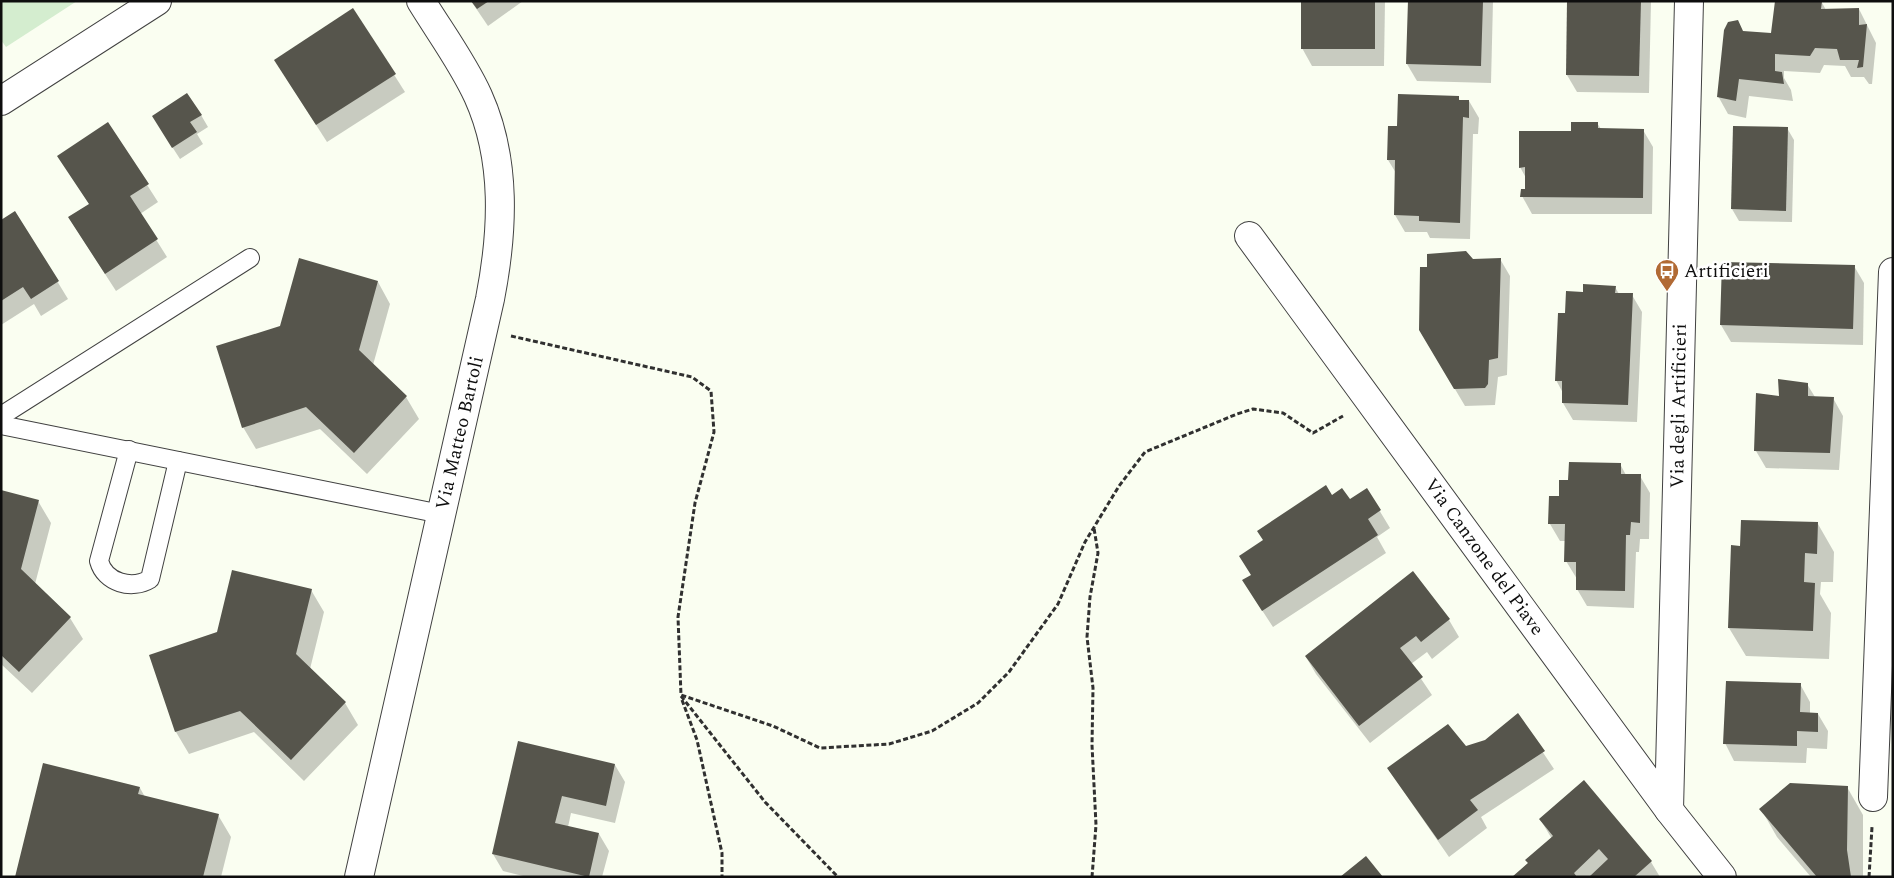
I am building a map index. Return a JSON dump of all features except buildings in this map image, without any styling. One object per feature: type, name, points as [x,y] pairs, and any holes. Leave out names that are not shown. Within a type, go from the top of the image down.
[{"type":"street","points":[[1,101],[156,1]]},
{"type":"street","name":"Via Matteo Bartoli","points":[[359,877],[483,329],[499,242],[500,191],[496,153],[478,96],[421,1]]},
{"type":"street","name":"Via degli Artificieri","points":[[1669,810],[1689,1]]},
{"type":"street","name":"Via Canzone del Piave","points":[[1249,236],[1669,810],[1722,877]]},
{"type":"street","points":[[1873,809],[1893,272]]},
{"type":"lane","points":[[1,416],[250,258]]},
{"type":"lane","points":[[1,425],[441,514]]},
{"type":"lane","points":[[129,450],[98,561],[101,571],[109,578],[123,583],[140,585],[150,579],[178,461]]},
{"type":"path","points":[[483,329],[692,377],[710,391],[714,432],[695,503],[678,617],[680,695],[697,740],[722,853],[722,877]]},
{"type":"path","points":[[680,695],[773,726],[820,748],[889,744],[932,730],[978,703],[1010,672],[1058,604],[1085,542],[1119,486],[1145,452],[1253,409],[1283,413],[1313,433],[1370,402]]},
{"type":"path","points":[[1092,877],[1096,825],[1092,745],[1093,688],[1087,637],[1090,597],[1098,553],[1094,528]]},
{"type":"path","points":[[680,695],[765,802],[838,877]]},
{"type":"path","points":[[1869,877],[1873,809]]},
{"type":"green space","points":[[1,1],[77,1],[6,47],[1,40]]},
{"type":"place","name":"Artificieri","points":[[1667,292]]}]
